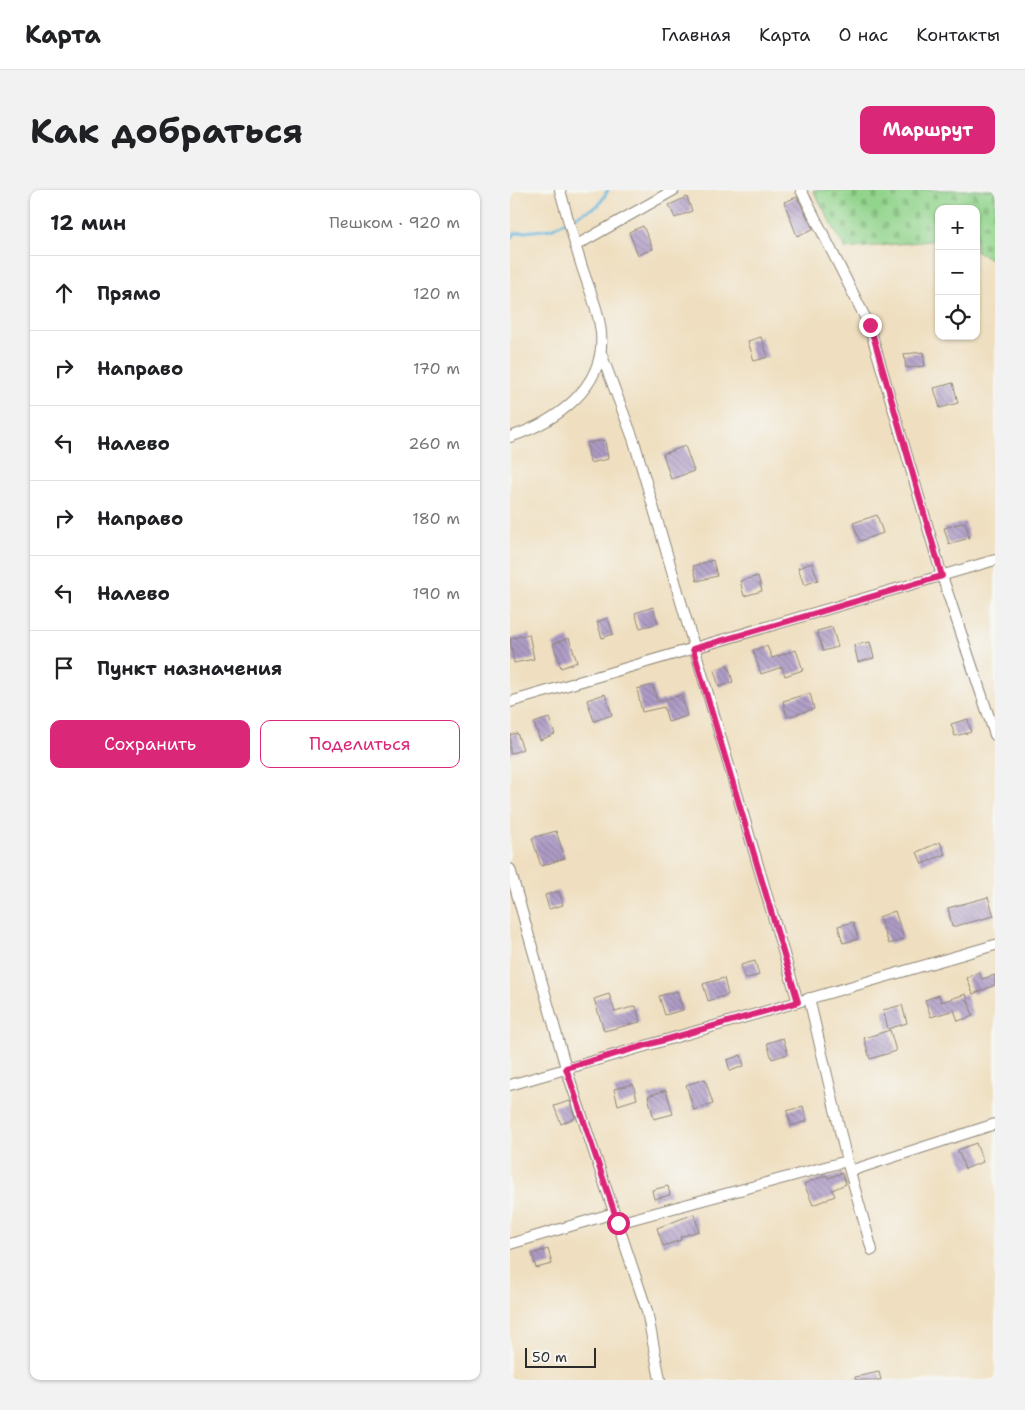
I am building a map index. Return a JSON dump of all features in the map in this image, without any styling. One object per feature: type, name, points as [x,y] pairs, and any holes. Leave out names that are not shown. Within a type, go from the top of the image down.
[{"type":"street","points":[[560,190],[571,234],[597,310],[601,334],[601,353],[634,441],[680,595],[693,649],[798,1002]]},
{"type":"street","points":[[575,246],[674,190]]},
{"type":"street","points":[[801,190],[870,325],[942,576],[995,735]]},
{"type":"street","points":[[510,437],[559,414],[578,398],[591,378],[601,353]]},
{"type":"street","points":[[510,702],[995,560]]},
{"type":"street","points":[[510,869],[566,1068],[647,1311],[660,1380]]},
{"type":"street","points":[[510,1084],[995,945]]},
{"type":"street","points":[[809,998],[849,1166],[872,1250]]},
{"type":"street","points":[[510,1244],[616,1218],[849,1166],[995,1124]]},
{"type":"green space","points":[[813,190],[995,190],[995,261],[980,253],[980,205],[935,205],[935,240],[845,249]]},
{"type":"building","points":[[687,197],[692,211],[675,218],[669,205]]},
{"type":"building","points":[[797,197],[813,229],[797,236],[784,202]]},
{"type":"building","points":[[643,226],[653,249],[638,255],[629,232]]},
{"type":"building","points":[[761,337],[768,357],[754,361],[748,341]]},
{"type":"building","points":[[923,352],[925,366],[906,368],[904,354]]},
{"type":"building","points":[[953,383],[958,403],[940,408],[934,388]]},
{"type":"building","points":[[605,440],[608,459],[590,463],[587,443]]},
{"type":"building","points":[[685,446],[694,471],[671,479],[663,454]]},
{"type":"building","points":[[877,515],[883,533],[860,541],[853,523]]},
{"type":"building","points":[[965,522],[969,538],[949,544],[944,528]]},
{"type":"building","points":[[713,560],[717,576],[697,581],[693,566]]},
{"type":"building","points":[[812,563],[818,580],[804,585],[798,568]]},
{"type":"building","points":[[758,576],[762,591],[744,596],[740,581]]},
{"type":"building","points":[[653,607],[658,623],[640,628],[635,613]]},
{"type":"building","points":[[608,618],[613,634],[602,638],[597,622]]},
{"type":"building","points":[[832,627],[838,647],[823,651],[817,631]]},
{"type":"building","points":[[529,634],[534,659],[514,663],[510,639]]},
{"type":"building","points":[[569,638],[577,662],[561,668],[553,644]]},
{"type":"building","points":[[870,642],[874,658],[858,662],[854,645]]},
{"type":"building","points":[[767,646],[772,658],[796,650],[803,670],[785,676],[782,667],[761,674],[753,650]]},
{"type":"building","points":[[728,665],[733,682],[719,687],[714,670]]},
{"type":"building","points":[[653,685],[657,702],[681,695],[687,716],[668,722],[664,707],[642,712],[637,689]]},
{"type":"building","points":[[810,693],[814,709],[787,717],[783,701]]},
{"type":"building","points":[[605,694],[612,715],[594,721],[587,700]]},
{"type":"building","points":[[549,718],[555,734],[540,740],[534,723]]},
{"type":"building","points":[[968,719],[971,732],[955,736],[951,724]]},
{"type":"building","points":[[517,733],[523,749],[510,754],[510,735]]},
{"type":"building","points":[[556,831],[565,858],[541,866],[532,838]]},
{"type":"building","points":[[940,842],[945,854],[922,864],[917,852]]},
{"type":"building","points":[[559,891],[563,905],[549,909],[545,895]]},
{"type":"building","points":[[988,897],[994,916],[952,927],[948,908]]},
{"type":"building","points":[[895,911],[904,939],[889,944],[879,917]]},
{"type":"building","points":[[853,922],[858,939],[843,943],[838,926]]},
{"type":"building","points":[[755,961],[759,975],[745,979],[741,965]]},
{"type":"building","points":[[979,972],[982,979],[995,975],[995,985],[973,994],[967,978]]},
{"type":"building","points":[[724,978],[728,995],[708,1001],[703,984]]},
{"type":"building","points":[[677,991],[683,1010],[665,1015],[659,996]]},
{"type":"building","points":[[609,994],[615,1012],[636,1006],[640,1022],[604,1031],[594,999]]},
{"type":"building","points":[[966,994],[973,1016],[958,1021],[954,1010],[931,1017],[925,1000],[939,995],[941,1002]]},
{"type":"building","points":[[902,1005],[907,1023],[888,1029],[883,1010]]},
{"type":"building","points":[[890,1030],[896,1051],[870,1059],[864,1038]]},
{"type":"building","points":[[783,1038],[788,1054],[772,1059],[767,1043]]},
{"type":"building","points":[[741,1055],[744,1066],[730,1071],[727,1060]]},
{"type":"building","points":[[705,1079],[713,1104],[694,1110],[686,1085]]},
{"type":"building","points":[[633,1084],[637,1099],[618,1105],[614,1089]]},
{"type":"building","points":[[666,1090],[673,1114],[654,1119],[648,1096]]},
{"type":"building","points":[[570,1101],[575,1118],[561,1124],[554,1106]]},
{"type":"building","points":[[803,1106],[807,1121],[791,1126],[787,1111]]},
{"type":"building","points":[[976,1143],[983,1162],[965,1169],[958,1150]]},
{"type":"building","points":[[842,1173],[846,1184],[832,1190],[835,1196],[813,1205],[804,1184],[827,1175],[828,1178]]},
{"type":"building","points":[[668,1186],[670,1195],[654,1199],[652,1190]]},
{"type":"building","points":[[694,1214],[699,1231],[680,1237],[681,1240],[663,1246],[657,1228]]},
{"type":"building","points":[[548,1249],[552,1264],[536,1268],[532,1254]]},
{"type":"building","points":[[879,1372],[881,1380],[856,1380],[855,1377]]},
{"type":"waterway","points":[[510,238],[516,233],[551,229],[599,205],[608,190]]},
{"type":"route","points":[[618,1223],[566,1068],[798,1002],[693,649],[942,576],[870,325]]}]
